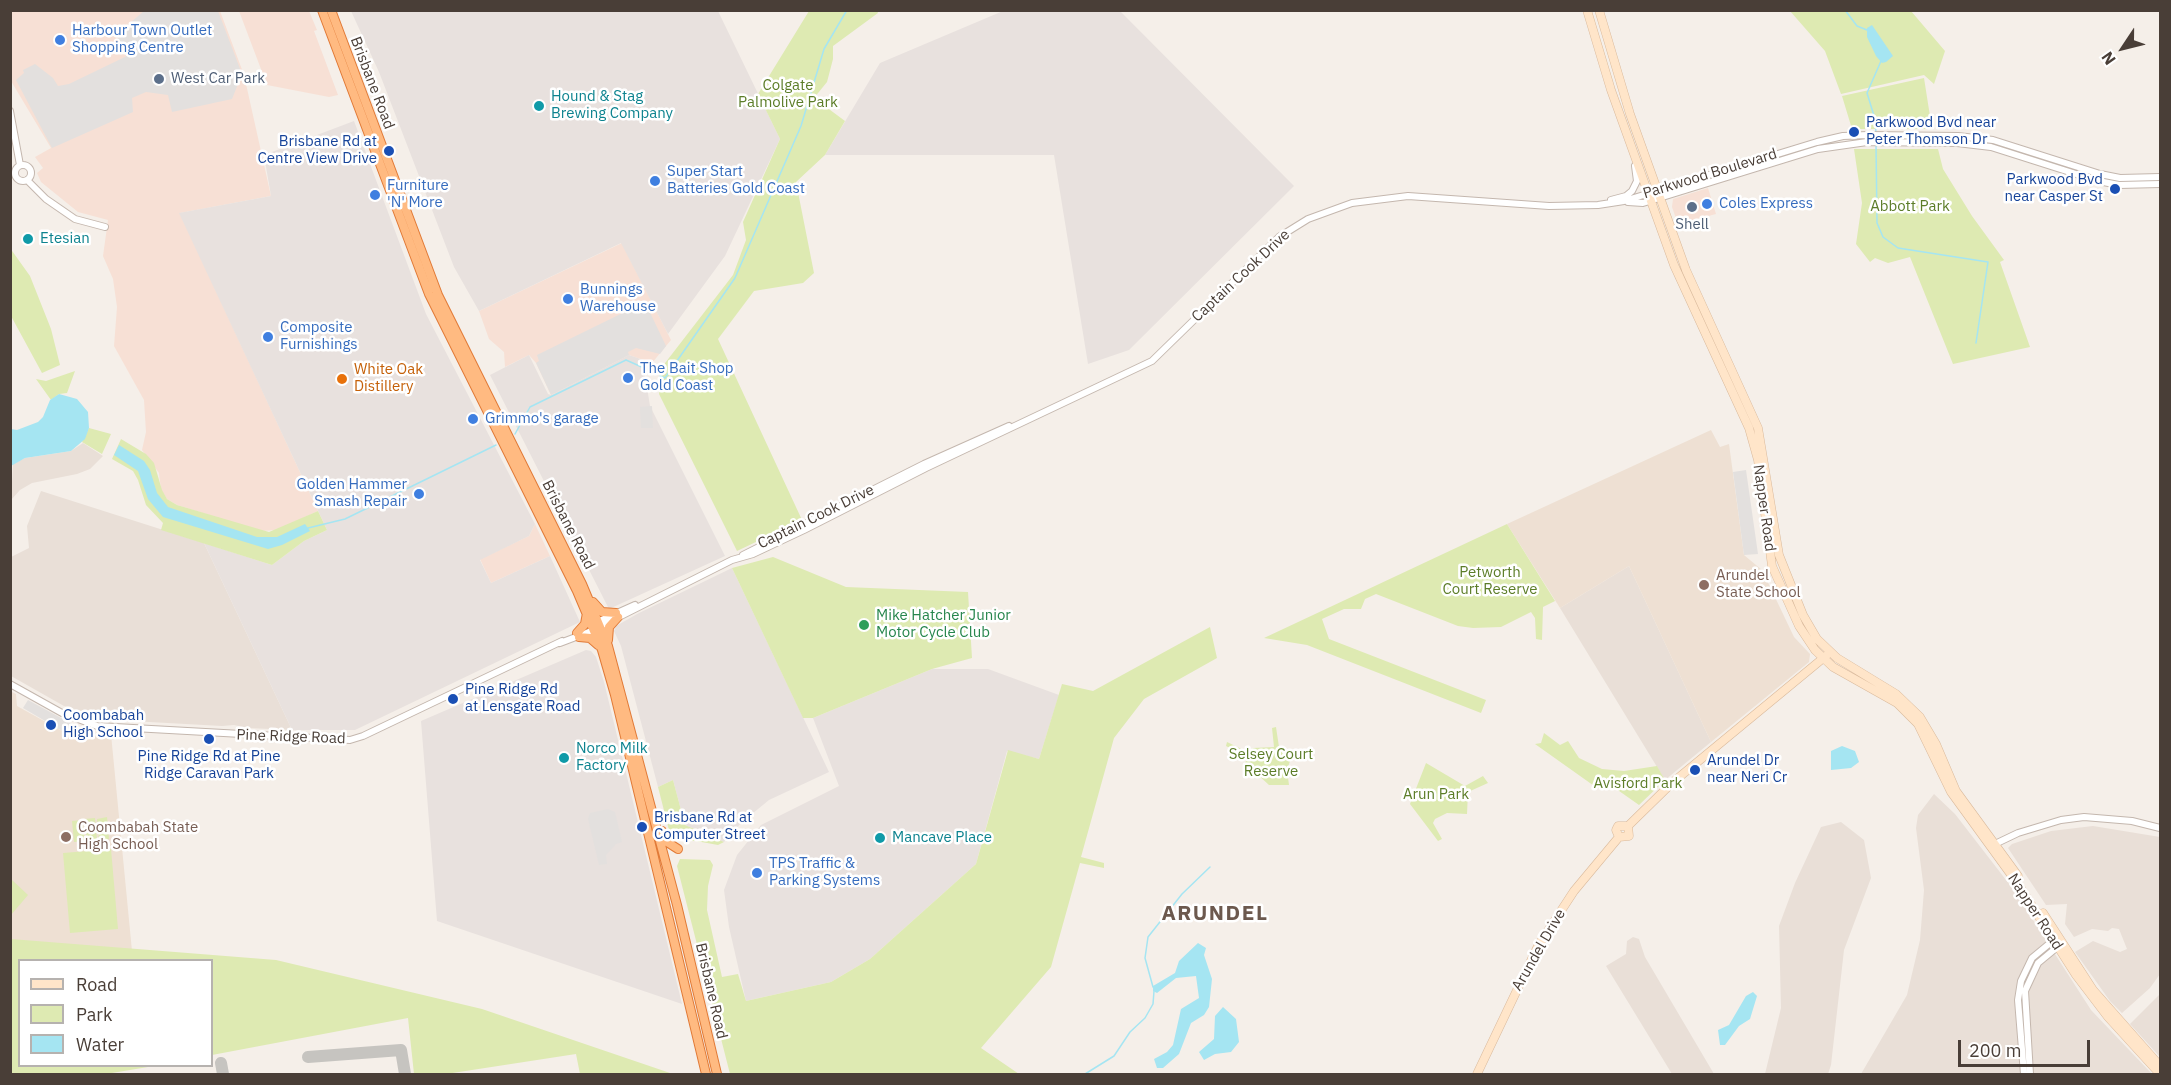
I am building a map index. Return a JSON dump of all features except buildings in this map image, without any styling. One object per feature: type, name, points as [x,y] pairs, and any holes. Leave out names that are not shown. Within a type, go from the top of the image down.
[{"type":"highway","name":"Brisbane Road","points":[[322,10],[429,294],[587,613],[596,626]]},
{"type":"highway","name":"Brisbane Road","points":[[331,10],[441,300],[586,592],[648,794],[717,1074]]},
{"type":"highway","points":[[586,592],[600,611],[617,615],[609,627],[605,648],[591,639],[578,635],[585,624],[587,613]]},
{"type":"highway","name":"Brisbane Road","points":[[605,648],[706,1074]]},
{"type":"highway","points":[[648,794],[664,838],[678,849]]},
{"type":"main road","name":"Napper Road","points":[[1587,10],[1611,90],[1683,288],[1750,433],[1758,460],[1772,566],[1778,584],[1799,626],[1824,659],[1842,673],[1898,704],[1918,724],[1951,792],[2103,1002],[2160,1066]]},
{"type":"main road","name":"Napper Road","points":[[1599,10],[1623,93],[1686,270],[1758,428],[1775,539],[1788,584],[1811,631],[1844,664],[1896,694],[1920,717],[1936,744],[1956,791],[2005,857],[2099,1007],[2160,1074]]},
{"type":"main road","points":[[1824,659],[1830,652]]},
{"type":"main road","name":"Arundel Drive","points":[[1477,1074],[1538,946],[1574,891],[1619,837],[1616,830],[1618,826],[1628,826],[1672,783],[1824,659]]},
{"type":"street","points":[[10,111],[20,165]]},
{"type":"street","name":"Parkwood Boulevard","points":[[1884,139],[1958,136],[1993,140],[2100,174],[2120,178],[2160,177]]},
{"type":"street","name":"Parkwood Boulevard","points":[[1624,201],[1643,203],[1650,197],[1660,194],[1818,149],[1867,138],[1991,147],[2098,182],[2119,185],[2160,184]]},
{"type":"street","points":[[1606,204],[1613,199],[1626,196],[1636,186],[1634,154]]},
{"type":"street","points":[[20,165],[30,169],[31,175],[27,180]]},
{"type":"street","points":[[20,165],[15,169],[15,175],[19,180],[27,180],[46,199],[75,219],[105,227]]},
{"type":"street","name":"Captain Cook Drive","points":[[596,626],[741,556],[804,530],[1152,361],[1279,237],[1294,226],[1323,212],[1361,201],[1408,196],[1549,206],[1624,201]]},
{"type":"street","name":"Pine Ridge Road","points":[[10,684],[62,713],[98,726],[350,740],[363,736],[596,626]]},
{"type":"street","points":[[1970,811],[1993,836],[2002,838],[2061,820],[2084,817],[2132,820],[2160,828]]},
{"type":"street","points":[[1995,844],[2011,836]]},
{"type":"street","points":[[2005,857],[2005,847],[2011,836]]},
{"type":"street","points":[[2024,1074],[2018,1000],[2021,981],[2032,958],[2058,942]]},
{"type":"street","points":[[2030,1074],[2025,991],[2038,963],[2058,942]]},
{"type":"shaded area","points":[[10,11],[220,11],[244,75],[271,196],[180,213],[318,511],[277,530],[260,531],[177,505],[167,499],[161,490],[159,473],[142,450],[146,432],[144,400],[114,346],[117,307],[113,279],[103,256],[108,220],[78,212],[41,182],[37,173],[43,168],[35,157],[51,148],[11,81]]},
{"type":"shaded area","name":"West Car Park","points":[[144,11],[218,11],[242,74],[232,99],[172,112],[168,95],[146,92],[132,98],[133,112],[52,148],[16,80],[24,73],[23,70],[35,64],[53,78],[58,86],[69,84],[127,56],[116,35]]},
{"type":"shaded area","points":[[239,11],[309,11],[317,30],[314,31],[338,95],[329,97],[267,85]]},
{"type":"shaded area","points":[[351,11],[718,11],[780,139],[725,256],[668,334],[621,243],[479,311],[454,267],[379,72]]},
{"type":"shaded area","points":[[1003,11],[1120,11],[1294,186],[1129,350],[1088,364],[1054,155],[825,155],[880,63]]},
{"type":"shaded area","points":[[354,121],[426,314],[535,524],[529,536],[480,560],[491,583],[550,556],[580,622],[355,730],[292,730],[204,543],[272,565],[304,541],[327,530],[179,213],[271,196],[264,155]]},
{"type":"shaded area","points":[[1708,188],[1716,214],[1678,224],[1672,207],[1673,199]]},
{"type":"shaded area","points":[[622,243],[671,340],[652,363],[629,355],[551,395],[536,363],[529,355],[505,367],[504,352],[489,339],[479,311]]},
{"type":"shaded area","points":[[645,302],[666,346],[660,354],[636,348],[628,352],[629,355],[551,395],[536,363],[539,361],[537,355]]},
{"type":"shaded area","points":[[529,355],[548,394],[551,395],[629,355],[652,363],[645,375],[650,406],[725,556],[609,609],[490,375]]},
{"type":"shaded area","points":[[652,406],[653,428],[641,428],[640,407]]},
{"type":"shaded area","name":"Arundel State School","points":[[1711,430],[1720,447],[1729,444],[1744,555],[1762,570],[1794,637],[1810,654],[1809,662],[1711,742],[1629,566],[1560,608],[1507,524]]},
{"type":"shaded area","points":[[83,443],[103,456],[90,469],[77,474],[32,483],[20,490],[11,500],[13,464],[25,458],[71,451]]},
{"type":"shaded area","points":[[1746,470],[1758,554],[1744,555],[1733,472]]},
{"type":"shaded area","points":[[41,491],[204,543],[292,730],[113,720],[64,706],[11,676],[11,557],[29,548],[27,526]]},
{"type":"shaded area","points":[[535,524],[550,556],[491,583],[480,559],[529,536]]},
{"type":"shaded area","points":[[1629,566],[1711,742],[1665,780],[1560,608]]},
{"type":"shaded area","points":[[732,568],[829,772],[769,800],[741,823],[724,842],[685,825],[673,780],[658,787],[621,646],[614,631],[616,626],[639,613]]},
{"type":"shaded area","points":[[586,650],[591,651],[596,657],[604,682],[682,1004],[437,921],[421,721]]},
{"type":"shaded area","points":[[932,669],[988,669],[1059,695],[1039,759],[1007,751],[976,864],[870,959],[831,982],[746,1001],[729,927],[724,890],[737,855],[761,825],[839,786],[813,718]]},
{"type":"shaded area","name":"Coombabah State High School","points":[[10,691],[16,694],[17,706],[73,737],[111,734],[132,951],[11,940]]},
{"type":"shaded area","points":[[28,700],[74,725],[69,735],[23,708]]},
{"type":"shaded area","points":[[1934,794],[1955,814],[2013,889],[2091,1010],[2152,1074],[1861,1074],[1907,995],[1920,940],[1924,890],[1916,828],[1918,815]]},
{"type":"shaded area","points":[[608,809],[615,812],[622,842],[616,844],[606,855],[607,864],[599,865],[588,819],[590,813]]},
{"type":"shaded area","points":[[1841,822],[1864,840],[1871,878],[1844,950],[1831,1065],[1828,1074],[1765,1074],[1781,1008],[1779,926],[1795,883],[1821,827]]},
{"type":"shaded area","points":[[2093,826],[2160,837],[2160,974],[2150,988],[2122,1013],[2110,1001],[2075,952],[2093,941],[2120,952],[2127,949],[2119,929],[2112,928],[2108,931],[2092,929],[2074,937],[2065,924],[2067,904],[2046,905],[2008,848],[2012,844],[2051,831]]},
{"type":"shaded area","points":[[1633,937],[1639,939],[1645,957],[1714,1074],[1672,1074],[1606,966],[1626,954],[1627,941]]},
{"type":"shaded area","points":[[2160,994],[2160,1057],[2130,1024]]},
{"type":"green space","name":"Colgate Palmolive Park","points":[[877,10],[878,13],[833,46],[833,59],[827,82],[814,98],[845,121],[825,155],[796,182],[814,273],[803,283],[754,291],[718,339],[802,520],[737,551],[659,394],[662,367],[733,275],[746,240],[743,222],[780,139],[758,94],[809,11]]},
{"type":"green space","points":[[1790,11],[1911,11],[1945,51],[1934,84],[1924,75],[1841,94],[1825,51]]},
{"type":"green space","points":[[1924,78],[1932,129],[1852,129],[1842,96]]},
{"type":"green space","name":"Abbott Park","points":[[1854,149],[1938,149],[1943,169],[1972,216],[2004,260],[2000,262],[2030,347],[1953,364],[1910,257],[1888,263],[1875,258],[1870,262],[1856,244],[1862,203]]},
{"type":"green space","points":[[10,248],[30,276],[51,329],[60,365],[42,373],[11,316]]},
{"type":"green space","points":[[75,371],[67,393],[59,394],[51,400],[36,379],[46,381]]},
{"type":"green space","points":[[89,428],[111,434],[102,454],[82,442]]},
{"type":"green space","points":[[121,439],[146,454],[154,463],[162,490],[167,499],[177,505],[269,532],[318,511],[327,530],[304,541],[272,565],[161,530],[163,523],[146,505],[133,471],[112,459]]},
{"type":"green space","name":"Petworth Court Reserve","points":[[1507,524],[1555,601],[1543,607],[1542,640],[1536,639],[1535,618],[1531,612],[1501,627],[1473,628],[1458,626],[1376,594],[1365,599],[1361,609],[1344,609],[1322,619],[1329,639],[1486,700],[1481,713],[1307,645],[1264,638]]},
{"type":"green space","name":"Mike Hatcher Junior Motor Cycle Club","points":[[773,557],[846,587],[968,592],[972,658],[932,669],[813,718],[803,718],[732,568]]},
{"type":"green space","points":[[1210,627],[1217,658],[1144,699],[1114,738],[1081,857],[1104,863],[1104,868],[1080,863],[1051,967],[981,1048],[1019,1074],[730,1074],[677,866],[680,859],[710,860],[713,865],[708,886],[707,910],[722,977],[738,974],[746,1001],[831,982],[870,959],[976,864],[1008,750],[1039,759],[1062,684],[1093,691]]},
{"type":"green space","name":"Selsey Court Reserve","points":[[1276,727],[1279,747],[1293,752],[1287,770],[1289,785],[1269,785],[1245,763],[1248,757],[1226,746],[1227,742],[1250,753],[1253,748],[1274,747],[1272,728]]},
{"type":"green space","name":"Avisford Park","points":[[1544,733],[1560,745],[1568,741],[1579,758],[1602,769],[1624,771],[1657,766],[1665,780],[1639,805],[1612,786],[1597,788],[1535,744],[1541,743]]},
{"type":"green space","name":"Arun Park","points":[[1426,763],[1465,786],[1483,776],[1488,783],[1468,792],[1467,814],[1447,813],[1435,819],[1433,823],[1442,839],[1438,841],[1410,804]]},
{"type":"green space","points":[[673,780],[685,825],[724,842],[718,845],[671,838],[658,787]]},
{"type":"green space","points":[[107,817],[109,839],[99,840],[97,819]]},
{"type":"green space","points":[[95,818],[97,840],[87,841],[84,819]]},
{"type":"green space","points":[[82,820],[85,841],[74,842],[72,821]]},
{"type":"green space","points":[[111,849],[118,929],[70,933],[63,853]]},
{"type":"green space","points":[[11,879],[28,895],[11,915]]},
{"type":"green space","points":[[11,939],[276,960],[482,1009],[673,1074],[580,1074],[576,1054],[446,1074],[414,1074],[408,1018],[213,1055],[213,959],[18,959],[18,1067],[148,1067],[106,1074],[11,1074]]},
{"type":"water","points":[[1872,25],[1893,56],[1886,62],[1882,63],[1876,56],[1867,37],[1867,28]]},
{"type":"water","points":[[59,394],[77,399],[88,412],[89,428],[85,439],[71,451],[25,458],[11,466],[11,429],[17,430],[38,422],[43,417],[50,400]]},
{"type":"water","points":[[119,445],[144,461],[150,470],[157,493],[168,507],[257,537],[277,537],[305,524],[310,531],[282,545],[268,549],[163,517],[148,499],[138,471],[114,455]]},
{"type":"water","points":[[1842,746],[1855,751],[1859,762],[1851,768],[1831,770],[1831,751]]},
{"type":"water","points":[[1198,943],[1206,948],[1204,955],[1212,979],[1209,1007],[1204,1015],[1191,1023],[1179,1054],[1163,1068],[1157,1068],[1154,1059],[1167,1052],[1173,1045],[1181,1009],[1199,998],[1196,976],[1176,978],[1157,993],[1153,991],[1153,986],[1175,973],[1179,961]]},
{"type":"water","points":[[1753,992],[1757,996],[1750,1019],[1739,1026],[1725,1045],[1720,1045],[1718,1030],[1729,1025],[1746,996]]},
{"type":"water","points":[[1223,1007],[1236,1019],[1239,1042],[1231,1052],[1215,1054],[1204,1060],[1199,1052],[1214,1039],[1215,1016]]},
{"type":"waterway","points":[[660,376],[665,378],[735,278],[801,126],[824,49],[847,10]]},
{"type":"waterway","points":[[1845,10],[1857,26],[1867,30]]},
{"type":"waterway","points":[[1876,133],[1875,119],[1867,93],[1881,61]]},
{"type":"waterway","points":[[1876,144],[1877,223],[1883,237],[1898,248],[1988,262],[1976,343]]},
{"type":"waterway","points":[[515,434],[530,407],[626,360],[644,368]]},
{"type":"waterway","points":[[308,528],[345,519],[496,445]]},
{"type":"waterway","points":[[1153,987],[1145,958],[1148,937],[1182,894],[1210,867]]},
{"type":"waterway","points":[[1085,1074],[1114,1056],[1130,1032],[1145,1018],[1153,1004],[1154,991]]},
{"type":"taxiway","points":[[308,1057],[401,1050],[405,1074]]},
{"type":"taxiway","points":[[221,1063],[223,1074]]},
{"type":"place","name":"Harbour Town Outlet Shopping Centre","points":[[60,40]]},
{"type":"place","name":"West Car Park","points":[[159,79]]},
{"type":"place","name":"Hound & Stag Brewing Company","points":[[539,106]]},
{"type":"place","name":"Parkwood Bvd near Peter Thomson Dr","points":[[1854,132]]},
{"type":"place","name":"Brisbane Rd at Centre View Drive","points":[[389,151]]},
{"type":"place","name":"Super Start Batteries Gold Coast","points":[[655,181]]},
{"type":"place","name":"Parkwood Bvd near Casper St","points":[[2115,189]]},
{"type":"place","name":"Furniture 'N' More","points":[[375,195]]},
{"type":"place","name":"Coles Express","points":[[1707,204]]},
{"type":"place","name":"Shell","points":[[1692,207]]},
{"type":"place","name":"Etesian","points":[[28,239]]},
{"type":"place","name":"Bunnings Warehouse","points":[[568,299]]},
{"type":"place","name":"Composite Furnishings","points":[[268,337]]},
{"type":"place","name":"The Bait Shop Gold Coast","points":[[628,378]]},
{"type":"place","name":"White Oak Distillery","points":[[342,379]]},
{"type":"place","name":"Grimmo's garage","points":[[473,419]]},
{"type":"place","name":"Golden Hammer Smash Repair","points":[[419,494]]},
{"type":"place","name":"Arundel State School","points":[[1704,585]]},
{"type":"place","name":"Mike Hatcher Junior Motor Cycle Club","points":[[864,625]]},
{"type":"place","name":"Pine Ridge Rd at Lensgate Road","points":[[453,699]]},
{"type":"place","name":"Coombabah High School","points":[[51,725]]},
{"type":"place","name":"Pine Ridge Rd at Pine Ridge Caravan Park","points":[[209,739]]},
{"type":"place","name":"Norco Milk Factory","points":[[564,758]]},
{"type":"place","name":"Arundel Dr near Neri Cr","points":[[1695,770]]},
{"type":"place","name":"Brisbane Rd at Computer Street","points":[[642,827]]},
{"type":"place","name":"Coombabah State High School","points":[[66,837]]},
{"type":"place","name":"Mancave Place","points":[[880,838]]},
{"type":"place","name":"TPS Traffic & Parking Systems","points":[[757,873]]},
{"type":"district","name":"ARUNDEL","points":[[1215,914]]}]
